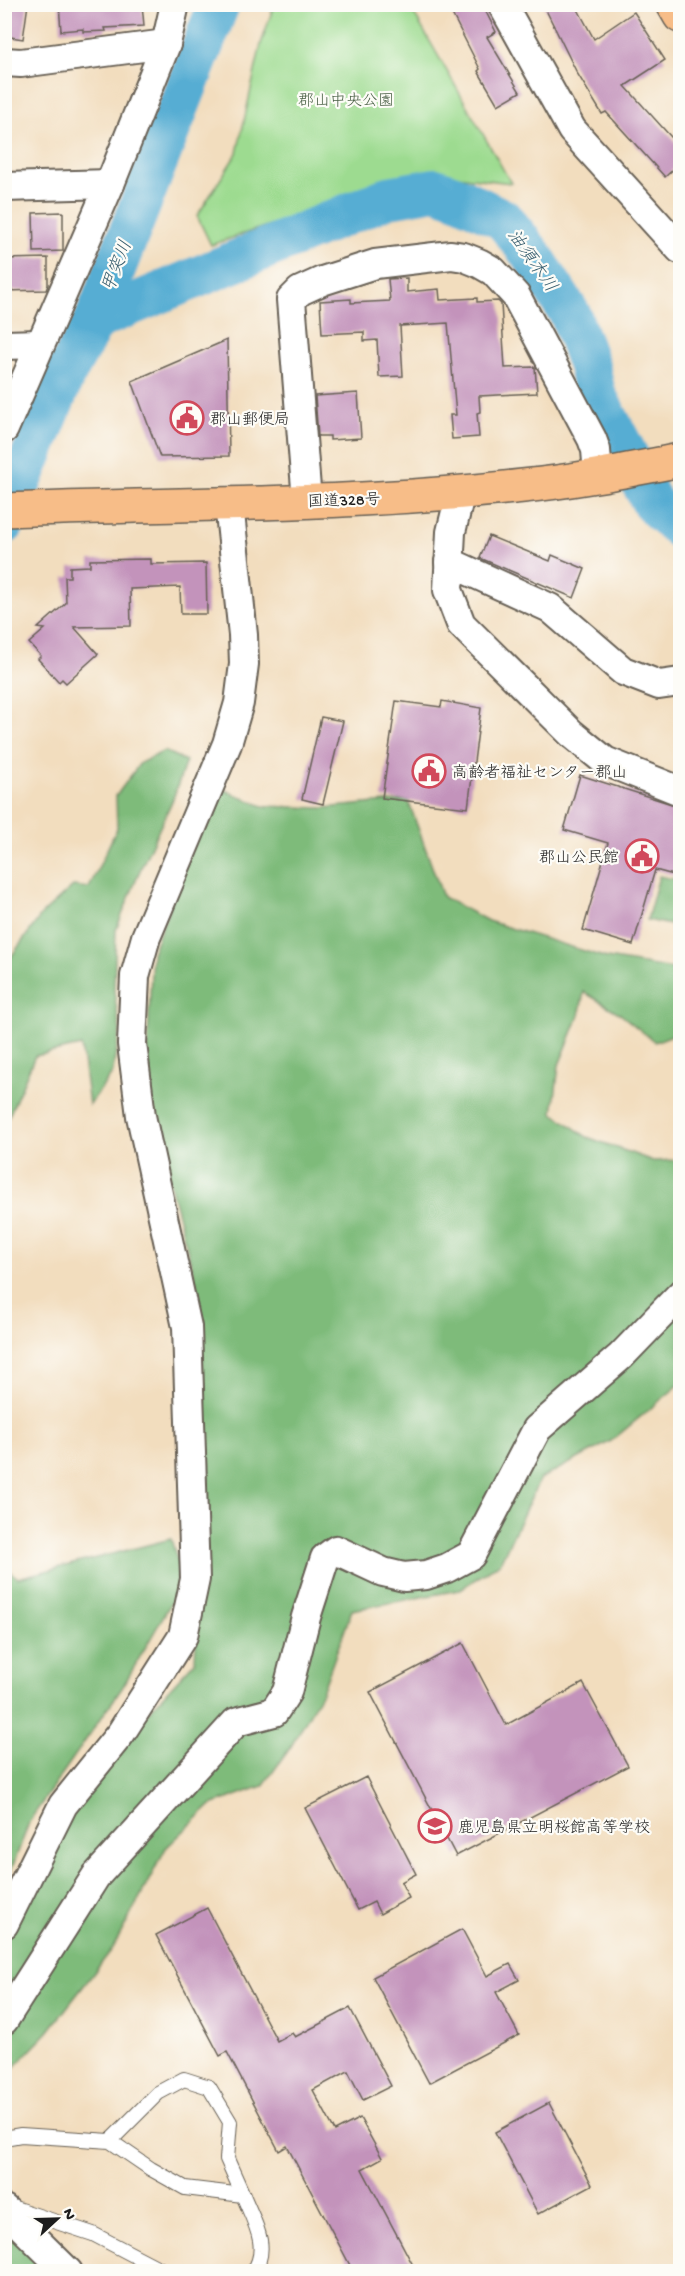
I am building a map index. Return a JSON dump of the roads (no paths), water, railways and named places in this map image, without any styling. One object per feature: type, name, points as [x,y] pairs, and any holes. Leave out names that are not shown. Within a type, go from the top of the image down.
[{"type":"main road","points":[[673,4],[681,16]]},
{"type":"main road","name":"国道328号","points":[[4,510],[381,498],[523,486],[603,475],[681,460]]},
{"type":"street","points":[[4,429],[110,184],[166,45],[175,4]]},
{"type":"street","points":[[501,4],[572,130],[681,249]]},
{"type":"street","points":[[4,62],[21,63],[166,45]]},
{"type":"street","points":[[4,187],[110,184]]},
{"type":"street","points":[[307,501],[291,300],[300,291],[322,281],[375,264],[451,255],[464,257],[493,271],[516,296],[592,439],[603,475]]},
{"type":"street","points":[[4,345],[40,344]]},
{"type":"street","points":[[461,491],[451,532],[448,590],[461,624],[572,734],[605,761],[681,791]]},
{"type":"street","points":[[4,1924],[63,1805],[121,1733],[183,1636],[195,1580],[187,1327],[141,1116],[132,1044],[135,976],[146,936],[227,744],[239,703],[244,664],[243,635],[229,504]]},
{"type":"street","points":[[449,562],[550,608],[623,671],[659,685],[681,682]]},
{"type":"street","points":[[4,2020],[96,1876],[236,1722],[274,1712],[287,1692],[306,1617],[325,1558],[336,1550],[383,1572],[404,1577],[426,1575],[447,1568],[471,1555],[537,1429],[621,1356],[681,1295]]},
{"type":"street","points":[[4,2207],[68,2271]]},
{"type":"lane","points":[[110,2141],[158,2093],[184,2079],[209,2087],[230,2121],[227,2159],[261,2236],[260,2262],[253,2271]]},
{"type":"lane","points":[[4,2138],[21,2135],[110,2141],[151,2169],[185,2188],[243,2196]]},
{"type":"lane","points":[[4,2207],[93,2234],[166,2271]]},
{"type":"waterway","name":"甲突川","points":[[4,524],[64,376],[95,320],[219,4]]},
{"type":"waterway","name":"油須木川","points":[[95,320],[389,197],[435,189],[460,198],[504,220],[534,258],[570,314],[589,366],[595,394],[653,504],[680,528]]},
{"type":"place","name":"郡山郵便局","points":[[187,418]]},
{"type":"place","name":"高齢者福祉センター郡山","points":[[429,771]]},
{"type":"place","name":"郡山公民館","points":[[642,856]]},
{"type":"place","name":"鹿児島県立明桜館高等学校","points":[[435,1826]]},
{"type":"park label","name":"郡山中央公園","points":[[346,99]]}]
